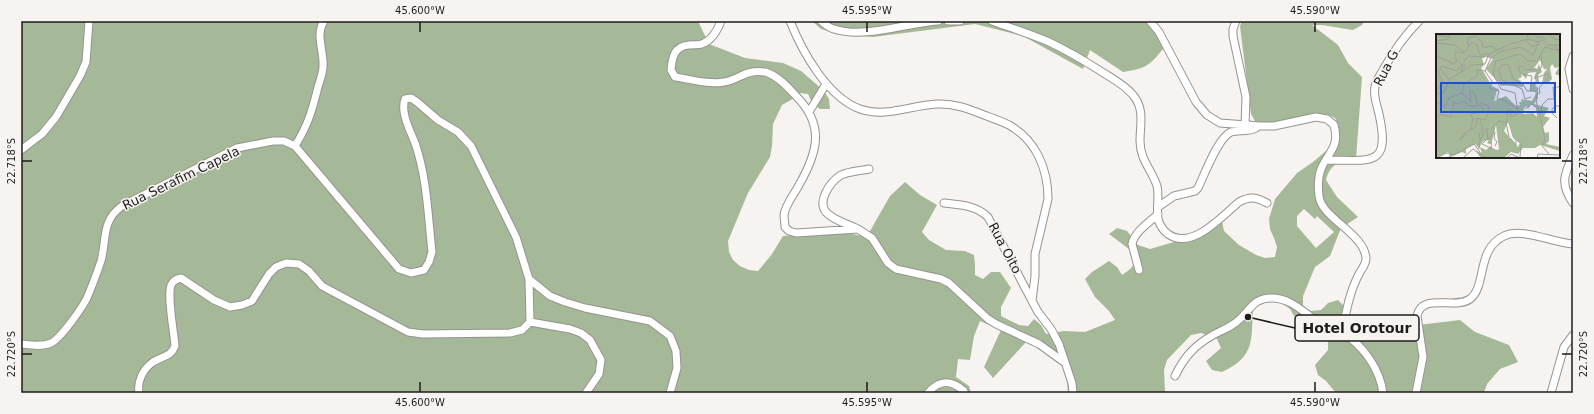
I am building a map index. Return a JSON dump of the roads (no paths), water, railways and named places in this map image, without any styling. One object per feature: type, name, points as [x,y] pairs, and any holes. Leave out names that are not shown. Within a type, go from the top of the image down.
[{"type":"street","points":[[21,150],[42,134],[56,116],[80,76],[86,62],[89,21]]},
{"type":"street","points":[[139,393],[140,379],[144,370],[153,362],[168,355],[173,351],[175,346],[169,293],[171,283],[176,279],[181,278],[214,300],[230,307],[242,305],[252,301],[269,274],[276,267],[286,263],[299,264],[322,286],[408,332],[423,334],[510,333],[522,330],[530,322],[529,279],[516,237],[471,146],[458,132],[438,120],[411,98],[405,99],[403,105],[416,147],[423,177],[432,252],[429,262],[424,270],[410,273],[399,269],[295,146],[305,131],[310,118],[323,67],[319,31],[324,21]]},
{"type":"street","points":[[721,21],[712,38],[706,43],[687,45],[677,49],[673,57],[671,70],[675,77],[705,82],[720,82],[733,79],[743,74],[765,72],[775,76],[790,89],[809,112],[815,126],[815,146],[813,155],[785,210],[785,227],[789,231],[796,232],[858,229]]},
{"type":"street","points":[[790,21],[810,62],[826,84],[838,96],[859,109],[879,112],[936,104],[957,105],[1010,126],[1029,141],[1037,151],[1042,161],[1048,192],[1048,199],[1035,254],[1035,276],[1032,301]]},
{"type":"street","points":[[821,21],[832,29],[854,33],[868,32],[922,22],[938,21]]},
{"type":"street","points":[[948,21],[960,21]]},
{"type":"street","points":[[992,21],[1047,41],[1081,58],[1118,82],[1134,95],[1141,108],[1142,124],[1140,141],[1142,156],[1156,185],[1159,222],[1164,231],[1171,236],[1185,240],[1197,236],[1246,198],[1258,198],[1267,202]]},
{"type":"street","points":[[1150,21],[1159,32],[1196,102],[1207,115],[1220,123],[1260,126],[1293,123],[1316,117],[1327,119],[1334,125],[1336,137],[1334,149],[1321,170],[1319,181],[1319,199],[1327,212],[1339,221],[1361,245],[1366,257],[1365,264],[1359,273],[1351,292],[1342,333]]},
{"type":"street","points":[[1236,21],[1233,36],[1246,97],[1245,125]]},
{"type":"street","name":"Rua G","points":[[1327,160],[1361,160],[1373,158],[1380,153],[1383,146],[1383,133],[1374,95],[1375,87],[1394,51],[1404,37],[1419,21]]},
{"type":"street","points":[[1573,56],[1569,69],[1573,89]]},
{"type":"street","points":[[809,112],[826,84]]},
{"type":"street","points":[[1139,270],[1132,241],[1139,231],[1158,210],[1174,196],[1194,191],[1198,188],[1221,142],[1227,135],[1232,132],[1253,130],[1260,126]]},
{"type":"street","name":"Rua Serafim Capela","points":[[21,344],[34,346],[51,343],[63,333],[86,299],[101,260],[106,226],[113,213],[122,206],[237,148],[274,141],[284,141],[295,146]]},
{"type":"street","points":[[1573,156],[1565,174],[1564,184],[1573,203]]},
{"type":"street","points":[[869,169],[850,172],[841,176],[832,183],[824,198],[823,207],[827,214],[858,229],[872,238],[888,263],[896,269],[941,279],[949,283],[996,324],[1039,344],[1064,362]]},
{"type":"street","name":"Rua Oito","points":[[944,203],[976,208],[983,211],[988,217],[1038,312],[1051,329],[1059,344],[1072,383],[1073,393]]},
{"type":"street","points":[[1416,393],[1423,357],[1417,316],[1418,310],[1423,305],[1432,303],[1463,302],[1470,299],[1475,294],[1478,287],[1483,261],[1486,254],[1503,236],[1520,233],[1564,244],[1573,244]]},
{"type":"street","points":[[529,279],[550,296],[585,308],[650,320],[670,336],[676,350],[677,368],[670,393]]},
{"type":"street","points":[[1176,376],[1182,362],[1192,350],[1211,336],[1236,323],[1259,300],[1272,298],[1297,306],[1312,318],[1353,339],[1366,355],[1378,375],[1383,393]]},
{"type":"street","points":[[530,322],[570,329],[581,333],[590,340],[601,360],[599,374],[586,393]]},
{"type":"street","points":[[1551,393],[1564,347],[1573,335]]},
{"type":"street","points":[[928,393],[937,384],[947,382],[956,385],[964,391],[964,393]]},
{"type":"place","name":"Hotel Orotour","points":[[1248,317]]}]
